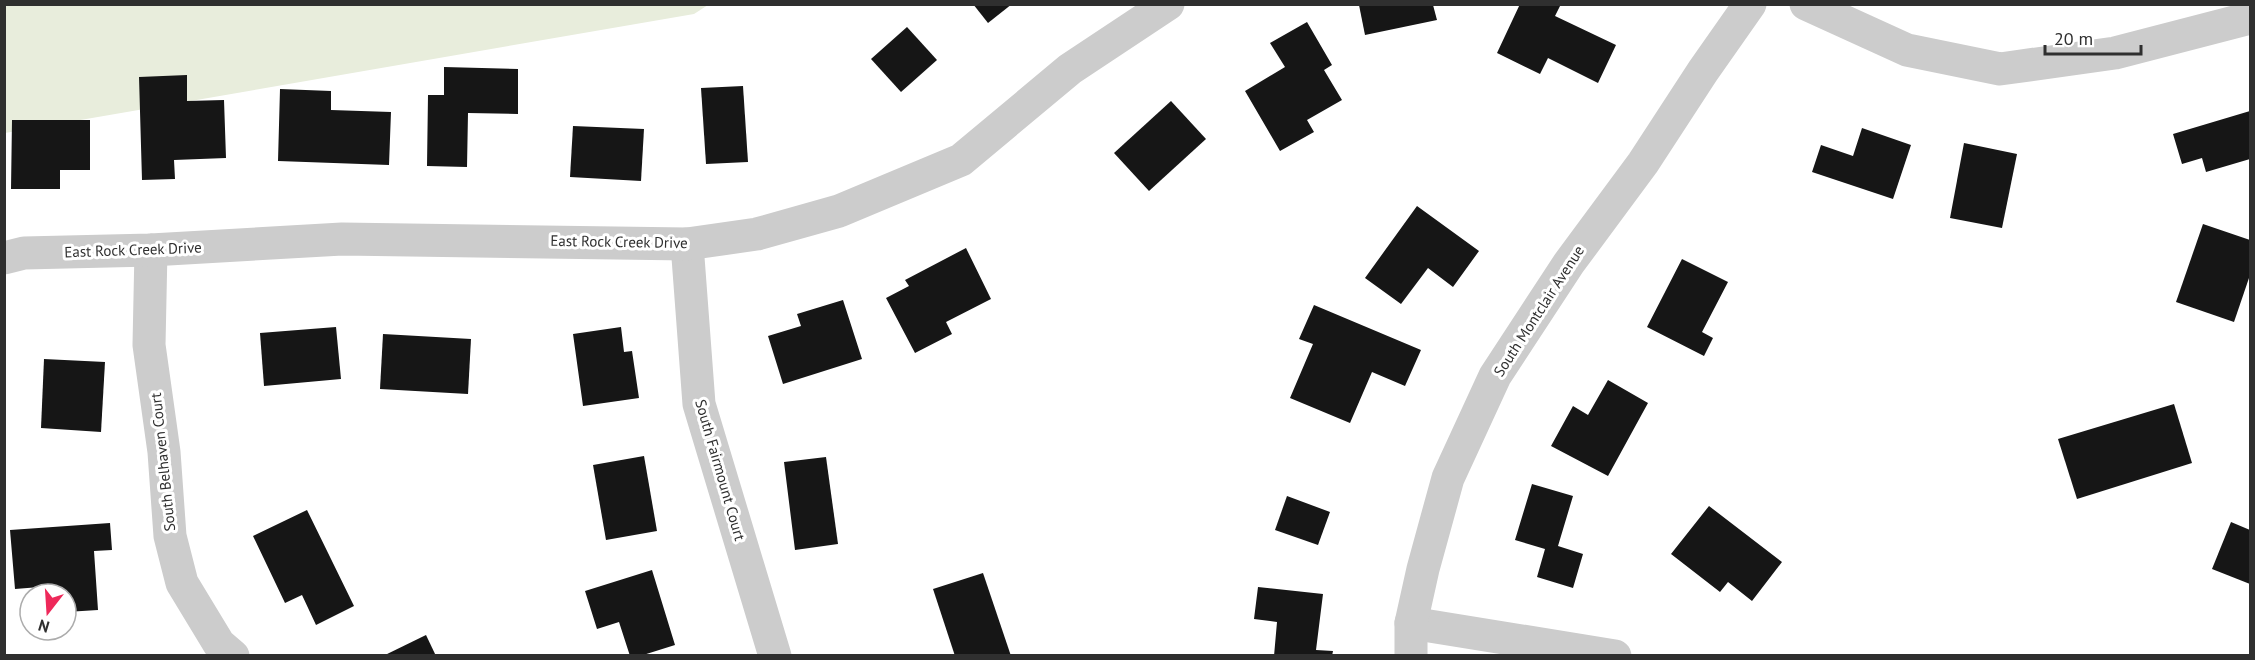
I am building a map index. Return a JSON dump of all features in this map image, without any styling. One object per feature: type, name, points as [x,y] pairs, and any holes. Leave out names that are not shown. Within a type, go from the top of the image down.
[{"type":"street","name":"East Rock Creek Drive","points":[[4,258],[24,253],[151,250],[342,239],[687,244],[757,234],[839,211],[962,160],[1070,69],[1168,4]]},
{"type":"street","name":"South Montclair Avenue","points":[[1410,656],[1411,623],[1448,478],[1495,376],[1569,262],[1643,163],[1750,4]]},
{"type":"street","points":[[1806,4],[1907,50],[2000,69],[2115,53],[2250,18]]},
{"type":"street","name":"South Fairmount Court","points":[[687,244],[699,404],[775,656]]},
{"type":"street","name":"South Belhaven Court","points":[[151,250],[149,345],[164,452],[170,536],[182,583],[219,644],[233,656]]},
{"type":"street","points":[[1411,623],[1615,656]]},
{"type":"green space","points":[[5,5],[708,5],[694,14],[5,133]]},
{"type":"building","points":[[973,4],[1012,4],[988,23]]},
{"type":"building","points":[[1520,4],[1561,4],[1555,16],[1616,45],[1598,83],[1548,58],[1540,74],[1497,53]]},
{"type":"building","points":[[1359,5],[1433,5],[1437,20],[1365,35]]},
{"type":"building","points":[[1307,22],[1332,65],[1324,70],[1342,100],[1307,120],[1314,132],[1280,151],[1245,91],[1285,67],[1270,43]]},
{"type":"building","points":[[907,27],[937,60],[901,92],[871,59]]},
{"type":"building","points":[[444,67],[518,69],[518,114],[468,113],[467,167],[427,166],[428,95],[444,95]]},
{"type":"building","points":[[187,75],[187,101],[224,100],[226,158],[174,160],[175,179],[142,180],[139,77]]},
{"type":"building","points":[[743,86],[748,162],[706,164],[701,88]]},
{"type":"building","points":[[280,89],[331,91],[331,110],[391,112],[389,165],[278,161]]},
{"type":"building","points":[[1171,101],[1206,139],[1149,191],[1114,153]]},
{"type":"building","points":[[2250,111],[2250,159],[2206,172],[2202,158],[2182,164],[2173,134]]},
{"type":"building","points":[[12,120],[90,120],[90,170],[60,170],[60,189],[11,189]]},
{"type":"building","points":[[573,126],[644,129],[641,181],[570,177]]},
{"type":"building","points":[[1862,128],[1911,145],[1893,199],[1812,172],[1821,145],[1853,156]]},
{"type":"building","points":[[1964,143],[2017,154],[2002,228],[1950,218]]},
{"type":"building","points":[[1417,206],[1479,251],[1453,287],[1428,268],[1401,304],[1365,278]]},
{"type":"building","points":[[2203,224],[2250,240],[2250,275],[2234,322],[2176,302]]},
{"type":"building","points":[[966,248],[991,299],[946,322],[952,334],[915,353],[886,298],[909,286],[905,280]]},
{"type":"building","points":[[1682,259],[1728,282],[1702,332],[1713,338],[1704,356],[1647,327]]},
{"type":"building","points":[[843,300],[862,359],[783,384],[768,336],[801,326],[797,314]]},
{"type":"building","points":[[1314,305],[1421,350],[1405,386],[1372,372],[1350,423],[1290,398],[1313,344],[1299,339]]},
{"type":"building","points":[[336,327],[341,379],[264,386],[260,333]]},
{"type":"building","points":[[621,327],[624,352],[632,351],[639,398],[583,406],[573,334]]},
{"type":"building","points":[[383,334],[471,339],[468,394],[380,389]]},
{"type":"building","points":[[44,359],[105,362],[101,432],[41,428]]},
{"type":"building","points":[[1608,380],[1648,403],[1608,476],[1551,446],[1573,406],[1588,415]]},
{"type":"building","points":[[2174,404],[2192,463],[2077,499],[2058,439]]},
{"type":"building","points":[[644,456],[657,531],[606,540],[593,465]]},
{"type":"building","points":[[826,457],[838,544],[795,550],[784,462]]},
{"type":"building","points":[[1532,484],[1573,496],[1558,546],[1583,554],[1573,588],[1537,577],[1545,549],[1515,540]]},
{"type":"building","points":[[1287,496],[1330,512],[1318,545],[1275,530]]},
{"type":"building","points":[[1709,506],[1782,562],[1752,601],[1728,582],[1720,592],[1671,554]]},
{"type":"building","points":[[307,510],[354,606],[316,625],[302,595],[285,603],[253,536]]},
{"type":"building","points":[[2231,522],[2250,530],[2250,584],[2212,569]]},
{"type":"building","points":[[110,523],[112,550],[94,551],[98,610],[78,611],[78,582],[18,582],[18,589],[15,589],[10,530]]},
{"type":"building","points":[[652,570],[675,645],[640,656],[630,656],[619,622],[597,629],[585,591]]},
{"type":"building","points":[[983,573],[1011,656],[955,656],[933,589]]},
{"type":"building","points":[[1258,587],[1323,594],[1316,650],[1333,651],[1332,656],[1274,656],[1277,622],[1254,619]]},
{"type":"building","points":[[426,635],[436,656],[383,656]]}]
